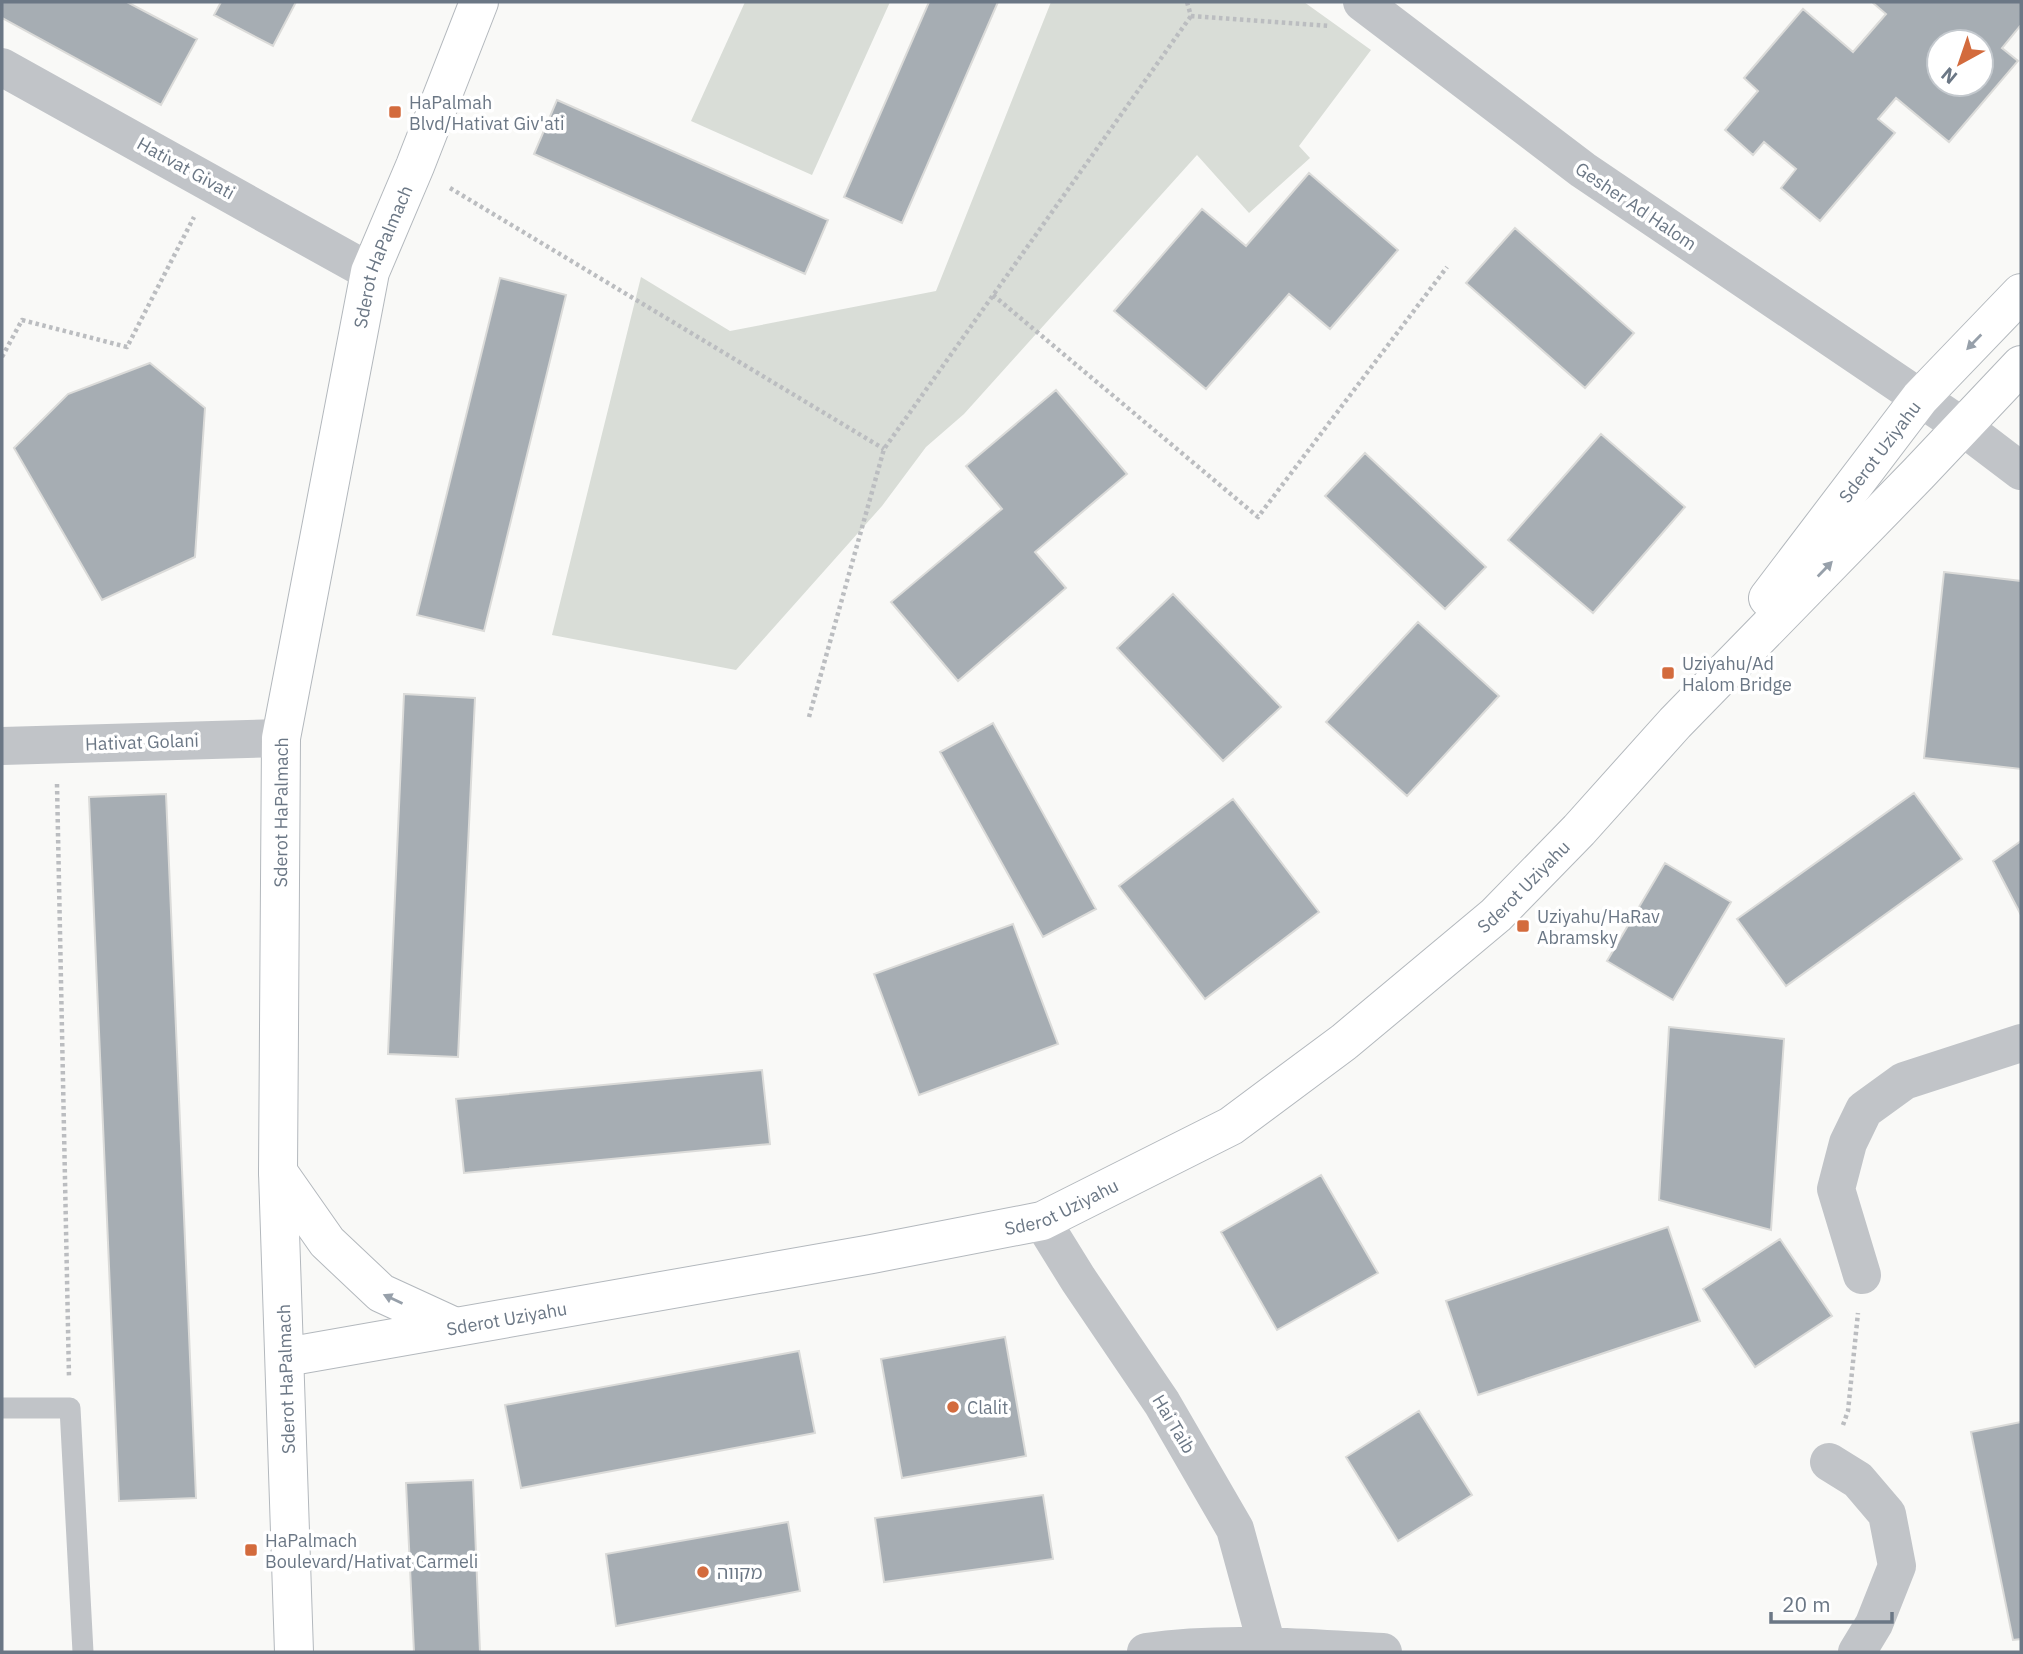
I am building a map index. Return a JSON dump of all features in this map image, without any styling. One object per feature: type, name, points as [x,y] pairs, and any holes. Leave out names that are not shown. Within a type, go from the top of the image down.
[{"type":"street","name":"Sderot HaPalmach","points":[[294,1652],[278,1172],[281,738],[370,272],[479,2]]},
{"type":"street","name":"Gesher Ad Halom","points":[[1362,2],[1583,170],[1963,427],[2021,471]]},
{"type":"street","name":"Hativat Givati","points":[[2,67],[370,272]]},
{"type":"street","name":"Sderot Uziyahu","points":[[1675,723],[1920,398],[2021,293]]},
{"type":"street","name":"Sderot Uziyahu","points":[[286,1357],[1042,1221],[1231,1126],[1344,1042],[1496,915],[1579,830],[1675,723],[2021,365]]},
{"type":"street","name":"Hativat Golani","points":[[2,746],[281,738]]},
{"type":"street","points":[[1862,1275],[1836,1189],[1848,1143],[1864,1110],[1904,1081],[2021,1043]]},
{"type":"street","points":[[278,1172],[327,1242],[381,1293],[455,1327]]},
{"type":"street","name":"Hai Taib","points":[[1042,1221],[1162,1403],[1235,1529],[1267,1646]]},
{"type":"street","points":[[1829,1462],[1858,1480],[1887,1514],[1897,1566],[1874,1624],[1857,1652]]},
{"type":"street","points":[[1146,1652],[1176,1648],[1267,1646],[1383,1652]]},
{"type":"lane","points":[[2,1408],[70,1408],[83,1652]]},
{"type":"path","points":[[1187,2],[1191,16]]},
{"type":"path","points":[[1191,16],[1398,31]]},
{"type":"path","points":[[809,717],[884,449],[1191,16]]},
{"type":"path","points":[[415,166],[884,449]]},
{"type":"path","points":[[2,357],[22,320],[127,347],[212,182]]},
{"type":"path","points":[[993,295],[1258,517],[1447,267]]},
{"type":"path","points":[[56,745],[70,1408]]},
{"type":"path","points":[[1829,1462],[1848,1411],[1862,1275]]},
{"type":"shaded area","points":[[745,2],[890,2],[812,175],[691,121]]},
{"type":"shaded area","points":[[1051,2],[1304,2],[1371,50],[1299,146],[1310,158],[1249,213],[1197,155],[964,414],[926,447],[882,506],[736,670],[552,635],[641,277],[730,331],[936,291]]},
{"type":"building","points":[[2,2],[127,2],[197,39],[161,105],[2,18]]},
{"type":"building","points":[[221,2],[296,2],[273,46],[214,15]]},
{"type":"building","points":[[929,2],[998,2],[902,223],[844,197]]},
{"type":"building","points":[[1872,2],[2021,2],[2021,25],[2002,48],[2018,61],[1995,88],[1995,28],[1925,28],[1925,98],[1986,98],[1949,142],[1896,98],[1878,119],[1895,133],[1820,221],[1781,188],[1796,169],[1764,142],[1753,155],[1725,130],[1758,91],[1744,78],[1803,9],[1853,52],[1886,14]]},
{"type":"building","points":[[557,100],[828,220],[805,274],[534,154]]},
{"type":"building","points":[[1309,173],[1398,250],[1330,329],[1289,294],[1206,389],[1114,311],[1202,209],[1246,246]]},
{"type":"building","points":[[1515,228],[1634,333],[1585,388],[1466,283]]},
{"type":"building","points":[[500,278],[566,295],[484,631],[417,615]]},
{"type":"building","points":[[150,363],[205,408],[195,557],[102,600],[14,448],[68,394]]},
{"type":"building","points":[[1056,390],[1127,474],[1035,552],[1066,588],[958,681],[891,602],[1002,509],[966,466]]},
{"type":"building","points":[[1601,434],[1685,507],[1593,613],[1508,540]]},
{"type":"building","points":[[1365,453],[1486,567],[1445,609],[1325,496]]},
{"type":"building","points":[[1944,572],[2021,581],[2021,769],[1924,758]]},
{"type":"building","points":[[1173,594],[1281,707],[1223,761],[1117,648]]},
{"type":"building","points":[[1418,622],[1499,696],[1407,796],[1326,722]]},
{"type":"building","points":[[404,694],[475,698],[458,1057],[388,1054]]},
{"type":"building","points":[[993,723],[1096,909],[1043,937],[940,752]]},
{"type":"building","points":[[1914,793],[1962,859],[1786,986],[1737,919]]},
{"type":"building","points":[[166,794],[196,1498],[119,1501],[89,797]]},
{"type":"building","points":[[1233,799],[1319,912],[1205,999],[1119,886]]},
{"type":"building","points":[[2021,841],[2021,915],[1993,861]]},
{"type":"building","points":[[1665,863],[1731,902],[1673,1000],[1607,961]]},
{"type":"building","points":[[1013,924],[1058,1044],[919,1095],[874,974]]},
{"type":"building","points":[[1669,1027],[1784,1039],[1771,1230],[1659,1200]]},
{"type":"building","points":[[762,1070],[770,1144],[464,1173],[456,1099]]},
{"type":"building","points":[[1321,1175],[1378,1273],[1277,1330],[1221,1232]]},
{"type":"building","points":[[1668,1227],[1700,1321],[1478,1395],[1446,1301]]},
{"type":"building","points":[[1780,1239],[1832,1316],[1755,1367],[1703,1289]]},
{"type":"building","name":"Clalit","points":[[1005,1337],[1026,1456],[902,1478],[881,1359]]},
{"type":"building","points":[[799,1351],[815,1433],[521,1488],[505,1405]]},
{"type":"building","points":[[1419,1411],[1472,1495],[1398,1541],[1346,1457]]},
{"type":"building","points":[[2021,1422],[2021,1639],[2013,1640],[1971,1432]]},
{"type":"building","points":[[473,1480],[480,1652],[414,1652],[406,1483]]},
{"type":"building","points":[[1043,1495],[1053,1559],[884,1582],[875,1518]]},
{"type":"building","name":"מקווה","points":[[788,1522],[800,1591],[616,1626],[606,1554]]},
{"type":"place","name":"HaPalmah Blvd/Hativat Giv'ati","points":[[395,112]]},
{"type":"place","name":"Uziyahu/Ad Halom Bridge","points":[[1668,673]]},
{"type":"place","name":"Uziyahu/HaRav Abramsky","points":[[1523,926]]},
{"type":"place","name":"Clalit","points":[[953,1407]]},
{"type":"place","name":"HaPalmach Boulevard/Hativat Carmeli","points":[[251,1550]]},
{"type":"place","name":"מקווה","points":[[703,1572]]}]
